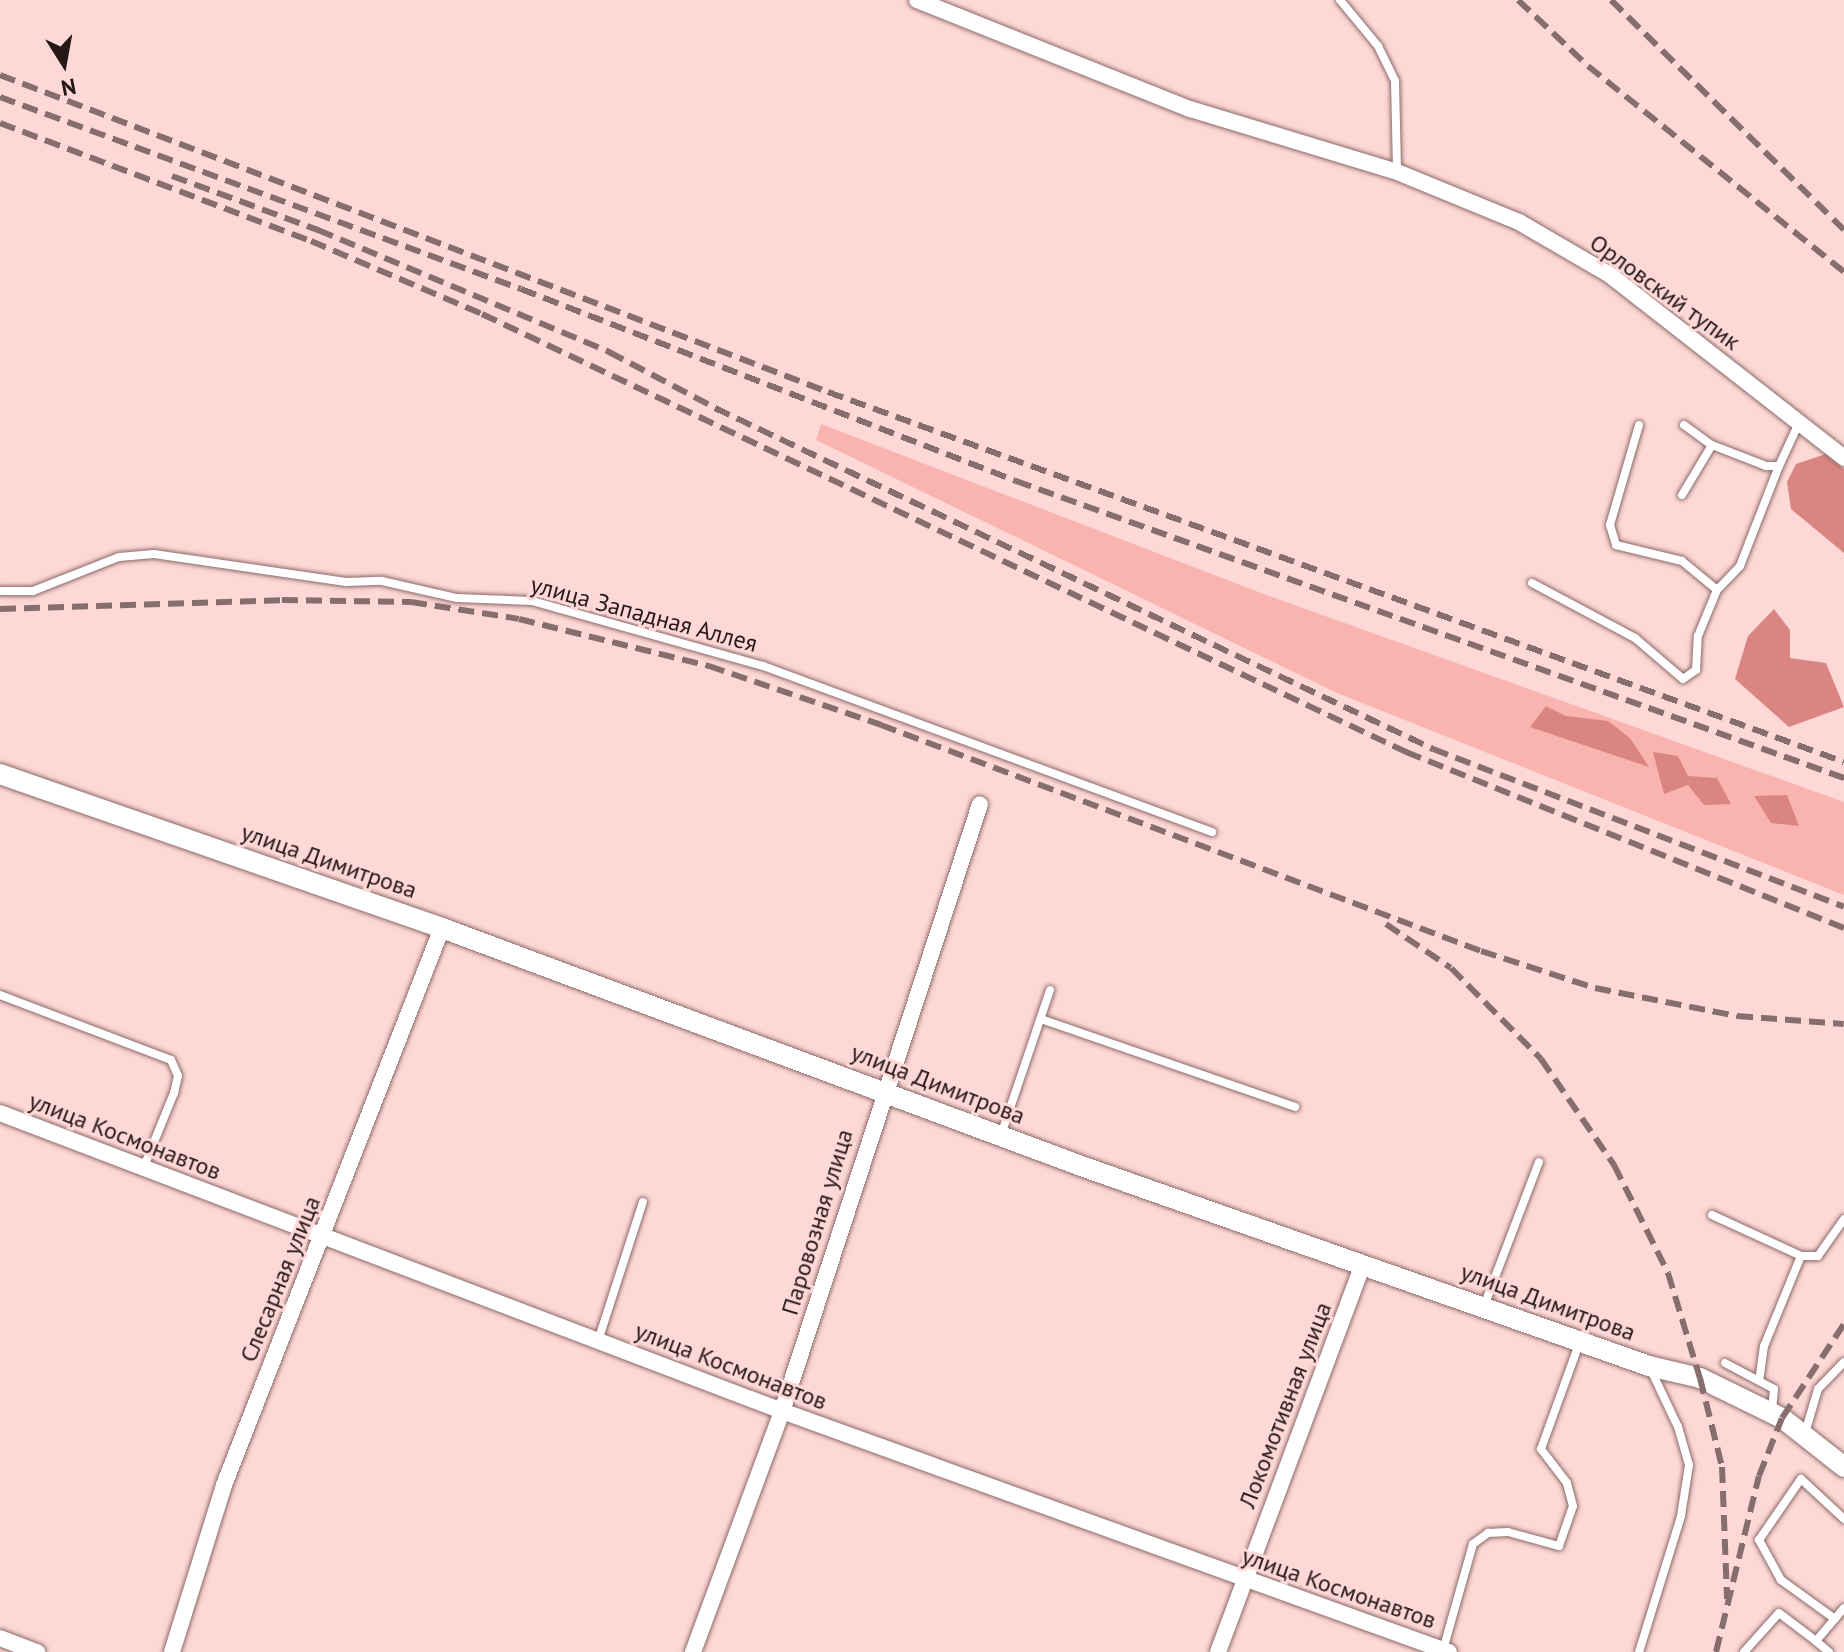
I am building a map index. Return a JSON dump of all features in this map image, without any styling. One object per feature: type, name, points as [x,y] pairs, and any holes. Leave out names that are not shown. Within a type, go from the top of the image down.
[{"type":"street","name":"Орловский тупик","points":[[917,0],[1190,109],[1397,172],[1519,222],[1610,275],[1844,458]]},
{"type":"street","name":"улица Димитрова","points":[[0,774],[442,928],[1001,1136],[1363,1265],[1649,1366],[1700,1378],[1771,1411],[1805,1433],[1844,1467]]},
{"type":"street","name":"Паровозная улица","points":[[693,1652],[782,1411],[883,1091],[980,804]]},
{"type":"street","name":"Слесарная улица","points":[[172,1652],[224,1485],[442,928]]},
{"type":"street","name":"улица Космонавтов","points":[[1,1115],[782,1411],[1244,1581],[1446,1651]]},
{"type":"street","name":"Локомотивная улица","points":[[1218,1652],[1363,1265]]},
{"type":"street","points":[[0,1638],[37,1652]]},
{"type":"lane","points":[[1340,0],[1378,46],[1395,81],[1397,172]]},
{"type":"lane","points":[[1532,583],[1635,638],[1683,679],[1696,670],[1698,636],[1717,590],[1740,566],[1799,422]]},
{"type":"lane","points":[[1639,425],[1610,525],[1616,545],[1682,561],[1717,590]]},
{"type":"lane","points":[[1684,425],[1712,445],[1766,466],[1779,466]]},
{"type":"lane","points":[[1682,495],[1712,445]]},
{"type":"lane","name":"улица Западная Аллея","points":[[0,591],[33,591],[119,557],[154,554],[346,582],[382,581],[457,598],[532,601],[763,666],[1212,832]]},
{"type":"lane","points":[[1001,1136],[1050,990]]},
{"type":"lane","points":[[0,995],[171,1060],[178,1076],[174,1093],[143,1170]]},
{"type":"lane","points":[[1041,1019],[1295,1107]]},
{"type":"lane","points":[[1484,1306],[1539,1162]]},
{"type":"lane","points":[[598,1341],[643,1202]]},
{"type":"lane","points":[[1712,1215],[1801,1256],[1818,1256],[1844,1219]]},
{"type":"lane","points":[[1759,1380],[1764,1346],[1801,1256]]},
{"type":"lane","points":[[1446,1651],[1473,1544],[1488,1533],[1508,1532],[1559,1546],[1573,1506],[1567,1483],[1541,1449],[1580,1341]]},
{"type":"lane","points":[[1805,1433],[1818,1389],[1844,1362]]},
{"type":"lane","points":[[1725,1363],[1774,1389],[1771,1411]]},
{"type":"lane","points":[[1639,1652],[1681,1516],[1689,1465],[1678,1427],[1649,1366]]},
{"type":"lane","points":[[1835,1619],[1781,1580],[1759,1540],[1801,1479],[1844,1519]]},
{"type":"lane","points":[[1816,1641],[1844,1608]]},
{"type":"lane","points":[[1744,1652],[1779,1613],[1829,1652]]},
{"type":"shaded area","points":[[821,424],[1269,596],[1844,802],[1844,895],[1337,693],[816,440]],"holes":[[[1546,706],[1630,738],[1530,727]]]},
{"type":"shaded area","points":[[1826,454],[1844,469],[1844,553],[1791,509],[1787,482],[1796,464]]},
{"type":"shaded area","points":[[1774,609],[1790,630],[1790,658],[1826,663],[1844,707],[1789,727],[1735,679],[1748,636]]},
{"type":"shaded area","points":[[1546,706],[1566,716],[1608,721],[1630,738],[1649,767],[1530,727]]},
{"type":"shaded area","points":[[1653,752],[1678,756],[1688,776],[1717,778],[1731,804],[1704,805],[1688,785],[1664,794]]},
{"type":"shaded area","points":[[1787,795],[1799,826],[1771,823],[1754,796]]},
{"type":"railway","points":[[1518,0],[1588,66],[1844,272]]},
{"type":"railway","points":[[1611,0],[1844,230]]},
{"type":"railway","points":[[0,75],[828,392],[1844,762]]},
{"type":"railway","points":[[0,97],[521,289],[1016,481],[1844,778]]},
{"type":"railway","points":[[0,123],[311,241],[482,314],[1406,752],[1844,928]]},
{"type":"railway","points":[[172,176],[318,230],[609,352],[715,408],[1433,749],[1844,907]]},
{"type":"railway","points":[[0,609],[282,600],[411,602],[519,619],[709,666],[881,725],[1481,951],[1595,988],[1737,1016],[1844,1024]]},
{"type":"railway","points":[[1386,924],[1451,968],[1541,1059],[1614,1165],[1668,1273],[1700,1378],[1722,1467],[1727,1599]]},
{"type":"railway","points":[[1716,1652],[1759,1476],[1782,1418],[1844,1324]]}]
